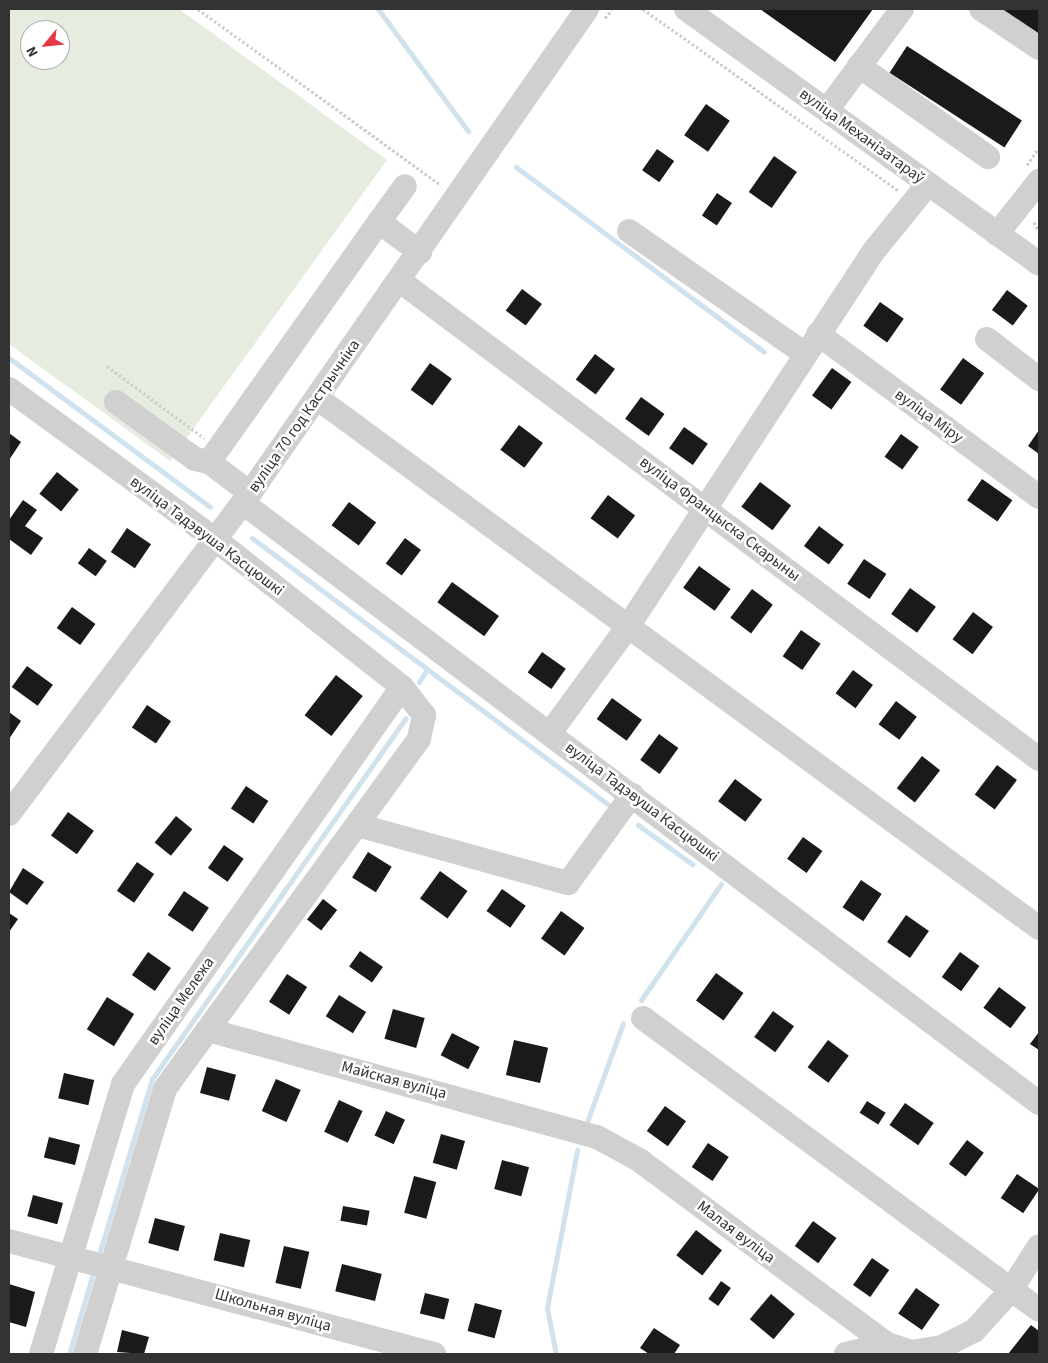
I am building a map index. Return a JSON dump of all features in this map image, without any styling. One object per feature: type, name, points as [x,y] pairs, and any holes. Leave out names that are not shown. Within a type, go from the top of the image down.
[{"type":"street","name":"вуліца 70 год Кастрычніка","points":[[9,814],[216,540],[400,281],[588,9]]},
{"type":"street","name":"вуліца Механізатараў","points":[[686,9],[827,110],[921,193],[997,234],[1039,264]]},
{"type":"street","points":[[827,110],[902,9]]},
{"type":"street","points":[[981,9],[1039,48]]},
{"type":"street","points":[[859,66],[988,158]]},
{"type":"street","points":[[997,234],[1039,181]]},
{"type":"street","points":[[202,461],[405,186]]},
{"type":"street","points":[[550,733],[629,625],[873,252],[921,193]]},
{"type":"street","points":[[379,222],[420,252]]},
{"type":"street","points":[[628,230],[805,354]]},
{"type":"street","name":"вуліца Францыска Скарыны","points":[[400,281],[1039,759]]},
{"type":"street","name":"вуліца Міру","points":[[818,334],[1039,497]]},
{"type":"street","points":[[987,339],[1039,379]]},
{"type":"street","name":"вуліца Тадэвуша Касцюшкі","points":[[9,389],[216,540],[402,687],[424,715],[419,739],[165,1089],[85,1354]]},
{"type":"street","points":[[317,398],[629,625],[1039,928]]},
{"type":"street","name":"вуліца Тадэвуша Касцюшкі","points":[[116,402],[202,461],[246,498],[550,733],[1039,1103]]},
{"type":"street","name":"вуліца Мележа","points":[[41,1354],[68,1257],[123,1084],[402,687]]},
{"type":"street","points":[[357,824],[568,883],[632,795]]},
{"type":"street","points":[[643,1018],[1039,1310]]},
{"type":"street","name":"Майская вуліца","points":[[208,1030],[578,1132]]},
{"type":"street","name":"Малая вуліца","points":[[578,1132],[639,1160],[887,1344]]},
{"type":"street","name":"Школьная вуліца","points":[[9,1241],[68,1257],[112,1265],[434,1354]]},
{"type":"street","points":[[846,1354],[887,1344],[911,1352],[942,1347],[974,1331],[1011,1290],[1039,1246]]},
{"type":"path","points":[[198,9],[444,187]]},
{"type":"path","points":[[643,9],[921,193]]},
{"type":"path","points":[[1034,222],[1039,232]]},
{"type":"path","points":[[107,366],[208,441],[202,461]]},
{"type":"shaded area","points":[[9,9],[179,9],[387,160],[170,461],[9,344]]},
{"type":"building","points":[[760,9],[873,9],[835,62]]},
{"type":"building","points":[[1000,9],[1039,9],[1039,37]]},
{"type":"building","points":[[907,46],[1022,121],[1004,147],[890,73]]},
{"type":"building","points":[[706,104],[730,121],[708,152],[684,135]]},
{"type":"building","points":[[657,149],[674,161],[659,182],[642,170]]},
{"type":"building","points":[[774,156],[797,172],[772,208],[749,192]]},
{"type":"building","points":[[717,193],[732,203],[717,225],[702,215]]},
{"type":"building","points":[[522,289],[542,304],[526,326],[506,311]]},
{"type":"building","points":[[1007,290],[1028,306],[1013,326],[992,310]]},
{"type":"building","points":[[880,302],[904,319],[887,342],[863,326]]},
{"type":"building","points":[[595,354],[615,369],[596,395],[576,380]]},
{"type":"building","points":[[963,358],[984,373],[961,405],[940,390]]},
{"type":"building","points":[[430,363],[452,379],[432,406],[411,390]]},
{"type":"building","points":[[832,368],[851,382],[831,410],[812,396]]},
{"type":"building","points":[[641,397],[664,414],[649,436],[625,419]]},
{"type":"building","points":[[519,425],[543,443],[524,468],[500,450]]},
{"type":"building","points":[[684,427],[708,444],[693,465],[669,448]]},
{"type":"building","points":[[1039,430],[1039,454],[1028,446]]},
{"type":"building","points":[[9,433],[21,442],[9,460]]},
{"type":"building","points":[[901,434],[919,447],[902,470],[885,457]]},
{"type":"building","points":[[57,472],[79,490],[61,511],[39,494]]},
{"type":"building","points":[[982,479],[1012,500],[997,522],[967,500]]},
{"type":"building","points":[[760,482],[791,505],[772,530],[741,507]]},
{"type":"building","points":[[608,495],[635,515],[618,539],[591,518]]},
{"type":"building","points":[[23,500],[37,510],[25,526],[43,538],[31,555],[9,539],[9,520]]},
{"type":"building","points":[[349,502],[376,522],[359,546],[332,525]]},
{"type":"building","points":[[819,526],[844,545],[829,565],[804,546]]},
{"type":"building","points":[[127,528],[151,544],[135,568],[111,552]]},
{"type":"building","points":[[405,538],[421,550],[402,576],[386,564]]},
{"type":"building","points":[[89,548],[107,561],[96,576],[78,563]]},
{"type":"building","points":[[864,559],[886,574],[870,599],[847,584]]},
{"type":"building","points":[[699,566],[731,589],[715,611],[683,588]]},
{"type":"building","points":[[452,582],[499,616],[484,636],[437,602]]},
{"type":"building","points":[[910,588],[936,607],[917,633],[891,614]]},
{"type":"building","points":[[752,589],[773,605],[751,633],[730,618]]},
{"type":"building","points":[[72,607],[95,624],[80,645],[57,628]]},
{"type":"building","points":[[973,612],[993,627],[973,654],[953,639]]},
{"type":"building","points":[[801,630],[821,644],[802,670],[783,656]]},
{"type":"building","points":[[542,652],[566,669],[551,689],[528,672]]},
{"type":"building","points":[[27,666],[53,685],[38,706],[12,687]]},
{"type":"building","points":[[853,670],[873,685],[856,708],[836,693]]},
{"type":"building","points":[[336,675],[363,696],[331,736],[305,715]]},
{"type":"building","points":[[612,698],[642,720],[627,741],[597,719]]},
{"type":"building","points":[[896,701],[917,717],[899,740],[879,724]]},
{"type":"building","points":[[147,705],[171,721],[156,744],[132,727]]},
{"type":"building","points":[[9,712],[21,721],[9,739]]},
{"type":"building","points":[[659,734],[678,748],[660,774],[640,760]]},
{"type":"building","points":[[922,756],[940,770],[915,802],[897,788]]},
{"type":"building","points":[[997,765],[1017,780],[995,810],[975,795]]},
{"type":"building","points":[[735,779],[762,799],[745,822],[718,801]]},
{"type":"building","points":[[246,786],[268,801],[253,823],[231,808]]},
{"type":"building","points":[[68,812],[94,831],[77,854],[51,835]]},
{"type":"building","points":[[176,816],[192,829],[171,856],[155,842]]},
{"type":"building","points":[[803,837],[822,851],[807,873],[787,859]]},
{"type":"building","points":[[224,845],[244,859],[228,882],[208,868]]},
{"type":"building","points":[[368,852],[392,867],[376,892],[352,877]]},
{"type":"building","points":[[137,862],[154,874],[134,903],[117,891]]},
{"type":"building","points":[[23,868],[44,882],[27,905],[9,892]]},
{"type":"building","points":[[440,871],[468,891],[448,918],[420,899]]},
{"type":"building","points":[[861,880],[882,894],[863,921],[843,907]]},
{"type":"building","points":[[502,889],[526,906],[510,928],[487,911]]},
{"type":"building","points":[[184,891],[209,908],[193,932],[168,915]]},
{"type":"building","points":[[323,899],[337,910],[321,931],[307,919]]},
{"type":"building","points":[[561,911],[584,928],[564,956],[541,939]]},
{"type":"building","points":[[9,913],[18,919],[9,932]]},
{"type":"building","points":[[906,915],[929,931],[910,958],[887,942]]},
{"type":"building","points":[[360,951],[383,967],[372,983],[349,967]]},
{"type":"building","points":[[148,952],[171,968],[155,991],[132,975]]},
{"type":"building","points":[[960,952],[979,966],[961,991],[942,977]]},
{"type":"building","points":[[716,973],[744,993],[724,1020],[696,1001]]},
{"type":"building","points":[[287,974],[307,987],[289,1015],[269,1002]]},
{"type":"building","points":[[999,987],[1026,1007],[1011,1028],[983,1008]]},
{"type":"building","points":[[339,995],[366,1012],[353,1033],[326,1016]]},
{"type":"building","points":[[107,997],[134,1014],[114,1046],[87,1029]]},
{"type":"building","points":[[393,1009],[425,1018],[416,1048],[384,1039]]},
{"type":"building","points":[[773,1011],[794,1026],[775,1052],[754,1037]]},
{"type":"building","points":[[1039,1032],[1039,1050],[1030,1044]]},
{"type":"building","points":[[452,1033],[480,1047],[468,1069],[441,1055]]},
{"type":"building","points":[[514,1040],[548,1048],[540,1083],[506,1075]]},
{"type":"building","points":[[828,1040],[849,1056],[828,1083],[808,1067]]},
{"type":"building","points":[[207,1067],[236,1075],[229,1101],[200,1093]]},
{"type":"building","points":[[64,1073],[94,1080],[88,1105],[58,1098]]},
{"type":"building","points":[[276,1079],[301,1090],[286,1122],[262,1111]]},
{"type":"building","points":[[339,1100],[363,1111],[348,1143],[324,1132]]},
{"type":"building","points":[[867,1101],[886,1113],[878,1125],[860,1113]]},
{"type":"building","points":[[905,1103],[934,1123],[918,1145],[890,1125]]},
{"type":"building","points":[[665,1106],[686,1121],[668,1146],[647,1131]]},
{"type":"building","points":[[386,1111],[405,1120],[394,1144],[375,1135]]},
{"type":"building","points":[[441,1134],[465,1141],[457,1170],[433,1163]]},
{"type":"building","points":[[49,1137],[80,1145],[75,1165],[44,1157]]},
{"type":"building","points":[[967,1140],[984,1153],[966,1177],[949,1164]]},
{"type":"building","points":[[708,1143],[729,1157],[713,1181],[692,1167]]},
{"type":"building","points":[[502,1160],[529,1167],[521,1196],[494,1189]]},
{"type":"building","points":[[1017,1174],[1039,1189],[1023,1213],[1001,1198]]},
{"type":"building","points":[[414,1176],[436,1182],[426,1219],[404,1213]]},
{"type":"building","points":[[33,1195],[63,1203],[57,1224],[27,1216]]},
{"type":"building","points":[[343,1206],[370,1211],[367,1225],[340,1221]]},
{"type":"building","points":[[155,1218],[185,1226],[178,1251],[148,1243]]},
{"type":"building","points":[[813,1221],[836,1238],[818,1263],[795,1246]]},
{"type":"building","points":[[696,1230],[722,1250],[702,1276],[676,1255]]},
{"type":"building","points":[[220,1233],[250,1240],[244,1267],[214,1260]]},
{"type":"building","points":[[284,1246],[309,1252],[301,1289],[275,1283]]},
{"type":"building","points":[[872,1258],[889,1270],[870,1297],[853,1285]]},
{"type":"building","points":[[342,1264],[382,1274],[375,1301],[335,1291]]},
{"type":"building","points":[[721,1281],[731,1288],[718,1306],[708,1299]]},
{"type":"building","points":[[9,1284],[35,1292],[26,1327],[9,1322]]},
{"type":"building","points":[[916,1288],[940,1305],[922,1330],[898,1313]]},
{"type":"building","points":[[425,1293],[449,1299],[444,1319],[420,1313]]},
{"type":"building","points":[[771,1294],[795,1314],[774,1339],[750,1319]]},
{"type":"building","points":[[475,1303],[502,1310],[495,1338],[467,1331]]},
{"type":"building","points":[[1031,1325],[1039,1331],[1039,1354],[1008,1354]]},
{"type":"building","points":[[654,1328],[680,1345],[674,1354],[649,1354],[640,1348]]},
{"type":"building","points":[[122,1330],[149,1337],[144,1354],[117,1352]]},
{"type":"waterway","points":[[378,9],[468,131]]},
{"type":"waterway","points":[[516,167],[764,352]]},
{"type":"waterway","points":[[9,358],[210,507]]},
{"type":"waterway","points":[[252,538],[608,804]]},
{"type":"waterway","points":[[419,682],[427,669]]},
{"type":"waterway","points":[[100,1251],[152,1079],[406,718]]},
{"type":"waterway","points":[[638,825],[692,864]]},
{"type":"waterway","points":[[641,1000],[721,884]]},
{"type":"waterway","points":[[587,1122],[623,1023]]},
{"type":"waterway","points":[[556,1354],[547,1308],[577,1150]]},
{"type":"waterway","points":[[69,1354],[92,1277]]}]
